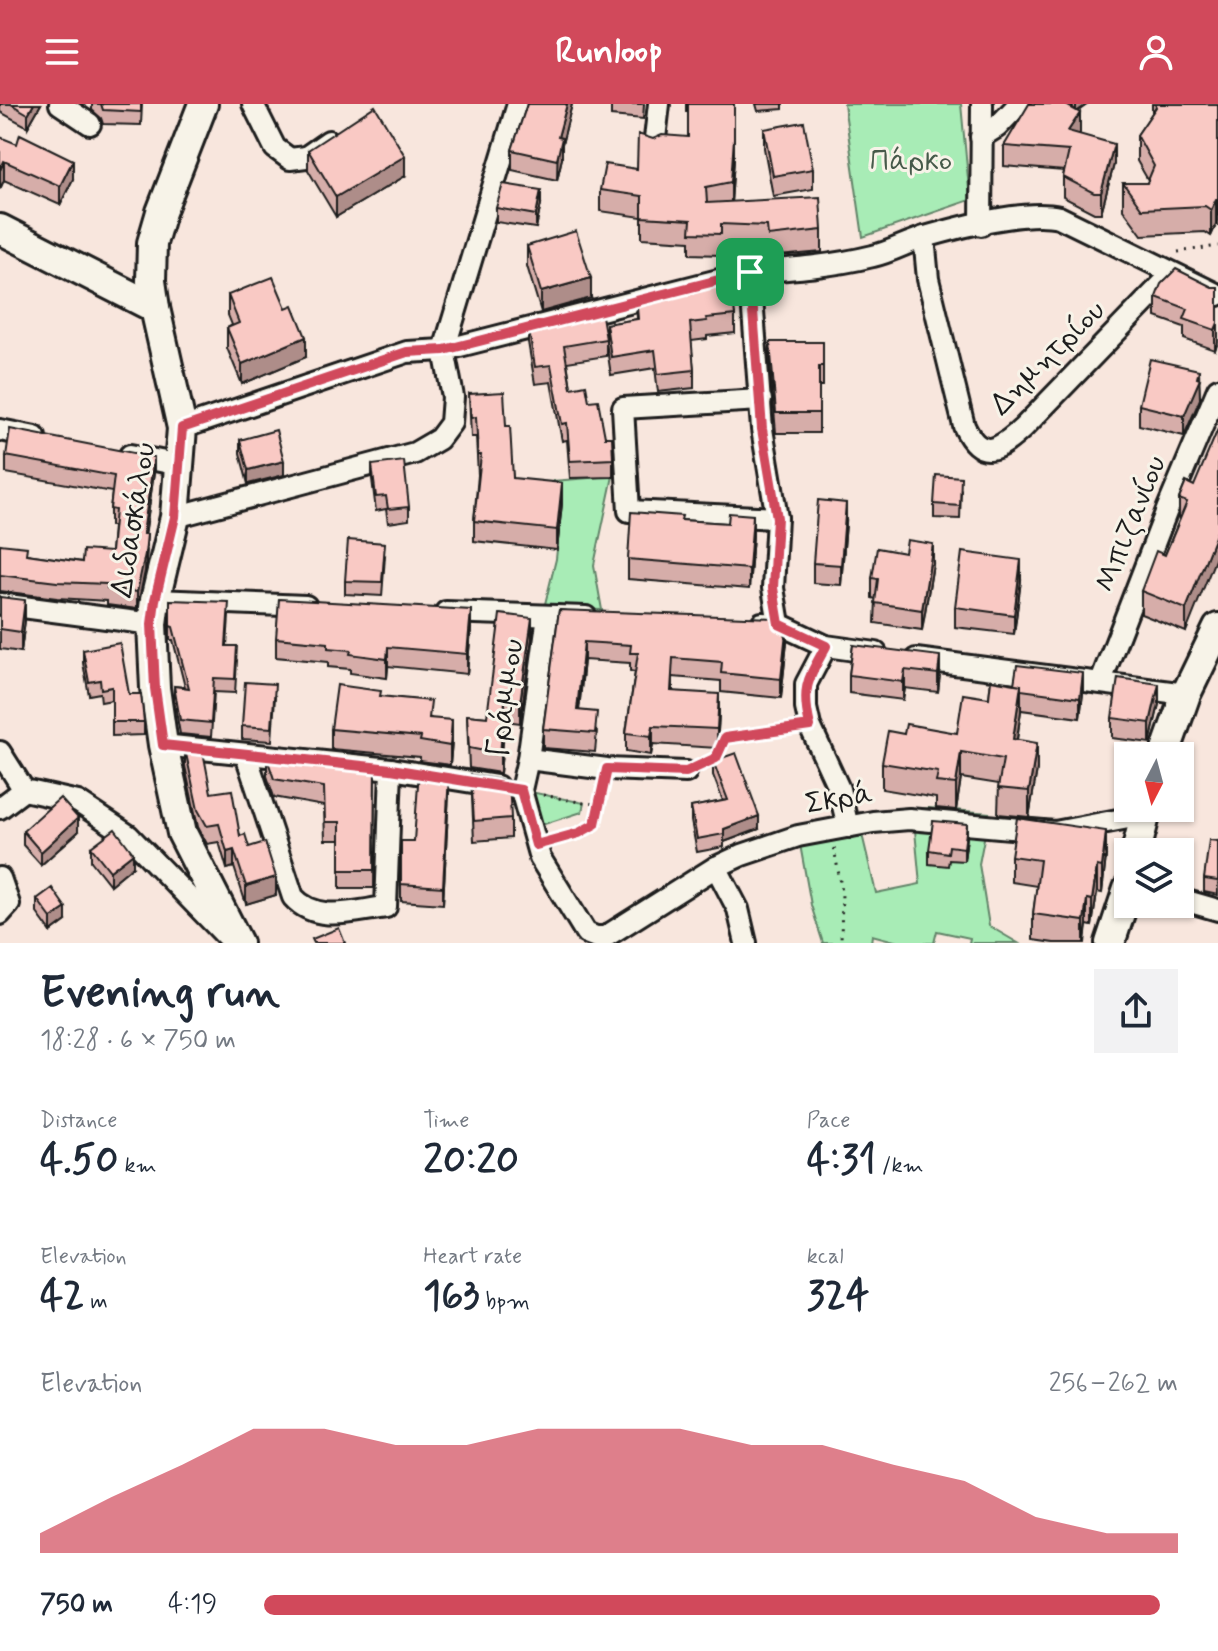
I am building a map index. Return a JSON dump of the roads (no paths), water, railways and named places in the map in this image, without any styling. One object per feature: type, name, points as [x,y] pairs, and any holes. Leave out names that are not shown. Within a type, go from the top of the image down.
[{"type":"street","points":[[60,104],[90,124]]},
{"type":"street","name":"Διδασκάλου","points":[[203,104],[154,230],[151,281],[182,428],[175,517],[153,612],[155,688],[163,745],[182,833],[236,943]]},
{"type":"street","points":[[253,104],[275,148],[290,159],[306,157],[340,133]]},
{"type":"street","points":[[175,517],[415,453],[439,439],[451,423],[453,397],[444,350],[518,104]]},
{"type":"street","points":[[654,147],[659,104]]},
{"type":"street","points":[[981,225],[982,104]]},
{"type":"street","points":[[981,137],[997,127],[1019,104]]},
{"type":"street","points":[[182,428],[407,352],[444,350],[750,272],[842,263],[876,256],[924,237],[1023,216],[1046,214],[1059,217],[1218,295]]},
{"type":"street","points":[[0,229],[155,308]]},
{"type":"street","name":"Δημητρίου","points":[[924,237],[928,279],[964,426],[974,445],[986,450],[1006,444],[1023,428],[1172,274]]},
{"type":"street","points":[[750,272],[762,429],[777,518],[773,588],[779,624]]},
{"type":"street","name":"Μπιζανίου","points":[[1101,681],[1218,389]]},
{"type":"street","points":[[761,400],[623,408],[629,511],[777,518]]},
{"type":"street","points":[[0,430],[54,440]]},
{"type":"street","points":[[113,452],[180,465]]},
{"type":"street","points":[[0,604],[153,612],[328,607]]},
{"type":"street","points":[[422,611],[605,618]]},
{"type":"street","name":"Γράμμου","points":[[548,616],[521,790],[540,858],[576,918]]},
{"type":"street","points":[[736,623],[779,624],[826,646],[1186,694]]},
{"type":"street","points":[[1169,742],[1186,694],[1215,644]]},
{"type":"street","points":[[826,646],[806,684],[806,708],[810,726],[839,789],[839,828]]},
{"type":"street","points":[[163,745],[391,769],[521,790]]},
{"type":"street","points":[[0,752],[24,790],[0,808]]},
{"type":"street","points":[[246,755],[293,897],[303,908],[321,914],[386,907],[391,769]]},
{"type":"street","points":[[528,759],[607,769],[686,772]]},
{"type":"street","name":"Διδασκάλου","points":[[24,790],[78,802],[128,835],[236,943]]},
{"type":"street","name":"Σκρά","points":[[576,918],[586,933],[605,937],[716,867],[785,840],[839,828],[909,819],[1055,832],[1114,818]]},
{"type":"street","points":[[716,867],[738,909],[746,943]]},
{"type":"street","points":[[0,878],[9,904],[0,914]]},
{"type":"street","points":[[1194,903],[1218,910]]},
{"type":"street","points":[[1110,943],[1118,918]]},
{"type":"park label","name":"Πάρκο","points":[[911,161]]}]
